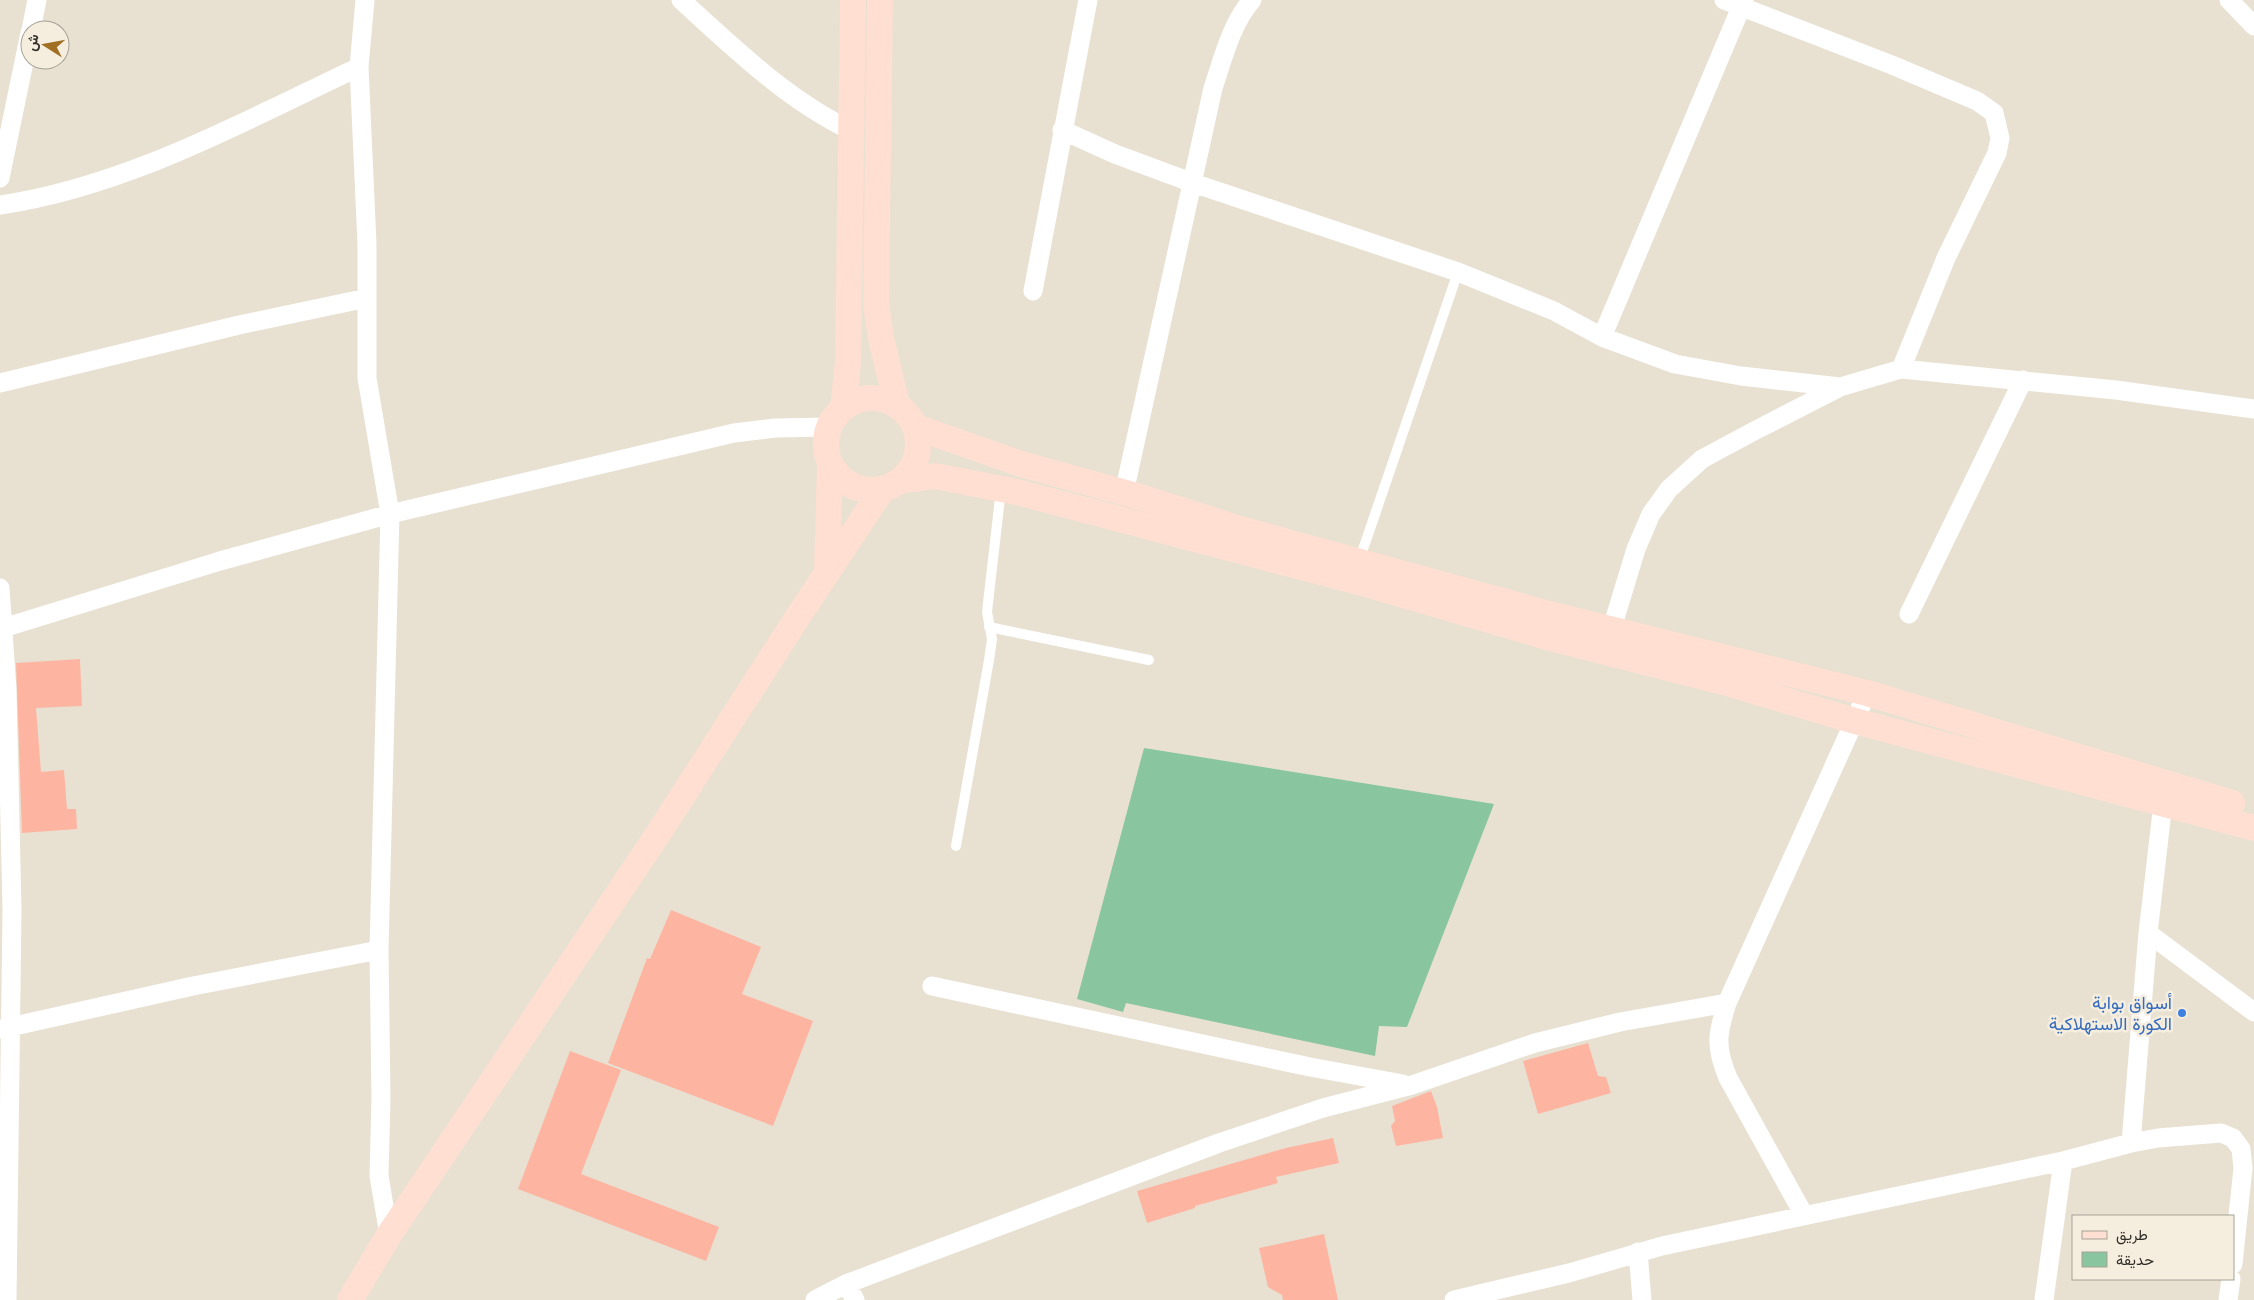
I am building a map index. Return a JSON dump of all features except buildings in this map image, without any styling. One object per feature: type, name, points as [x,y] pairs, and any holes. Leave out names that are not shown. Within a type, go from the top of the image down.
[{"type":"main road","points":[[827,572],[830,464],[826,439],[836,418],[848,362],[853,0]]},
{"type":"main road","points":[[880,0],[876,304],[882,346],[897,405]]},
{"type":"main road","points":[[350,1300],[389,1235],[658,834],[827,572],[891,485],[913,466],[919,447],[916,427],[908,415],[897,405],[884,399],[869,398],[855,401],[836,418]]},
{"type":"main road","points":[[916,427],[1021,464],[1359,562],[1608,640],[1727,683],[1855,721],[2254,828]]},
{"type":"main road","points":[[830,464],[843,480],[862,489],[935,476],[1001,489],[1366,584],[1608,640],[1868,693],[2254,809]]},
{"type":"street","points":[[33,20],[37,0]]},
{"type":"street","points":[[365,0],[359,67],[367,244],[367,378],[390,514],[379,950],[381,1098],[379,1176],[389,1235]]},
{"type":"street","points":[[681,0],[790,94],[852,131]]},
{"type":"street","points":[[1034,291],[1062,130],[1088,0]]},
{"type":"street","points":[[1124,493],[1213,88],[1230,39],[1245,8],[1252,0]]},
{"type":"street","points":[[2229,0],[2254,26]]},
{"type":"street","points":[[1602,337],[1737,2],[1909,72],[1976,101],[1994,113],[1999,125],[2000,138],[1997,152],[1946,258],[1901,370]]},
{"type":"street","points":[[0,205],[28,201],[78,188],[145,166],[359,67]]},
{"type":"street","points":[[0,178],[22,70]]},
{"type":"street","points":[[1062,130],[1115,154],[1193,183],[1458,272],[1554,311],[1602,337],[1675,364],[1741,376],[1840,387]]},
{"type":"street","points":[[0,383],[239,325],[367,298]]},
{"type":"street","points":[[1608,640],[1636,549],[1651,514],[1669,490],[1702,459],[1840,387],[1901,370],[2023,380],[2214,402],[2254,409]]},
{"type":"street","points":[[1909,614],[2023,380]]},
{"type":"street","points":[[1,629],[220,561],[390,514],[636,457],[734,432],[775,428],[836,418]]},
{"type":"street","points":[[0,588],[1,629],[7,690],[12,910],[6,1028],[9,1095],[8,1300]]},
{"type":"street","points":[[1804,1215],[1728,1078],[1720,1059],[1718,1030],[1728,1003],[1868,693]]},
{"type":"street","points":[[2131,1143],[2148,933],[2164,803]]},
{"type":"street","points":[[2148,933],[2254,1012]]},
{"type":"street","points":[[6,1028],[194,986],[379,950]]},
{"type":"street","points":[[932,986],[1310,1067],[1412,1085]]},
{"type":"street","points":[[815,1300],[851,1292],[1219,1143],[1323,1108],[1412,1085],[1535,1043],[1620,1022],[1728,1003]]},
{"type":"street","points":[[1454,1300],[1500,1291],[1638,1252],[2062,1161],[2131,1143],[2158,1138],[2221,1133],[2233,1138],[2241,1149],[2243,1168],[2234,1254]]},
{"type":"street","points":[[2044,1300],[2062,1161]]},
{"type":"street","points":[[1638,1252],[1642,1300]]},
{"type":"street","points":[[2228,1300],[2231,1280]]},
{"type":"lane","points":[[1359,562],[1458,272]]},
{"type":"lane","points":[[956,846],[990,660],[992,639],[987,612],[1001,489]]},
{"type":"lane","points":[[989,627],[1149,660]]},
{"type":"green space","points":[[1144,748],[1494,804],[1407,1027],[1379,1026],[1375,1056],[1126,1003],[1123,1012],[1077,999]]},
{"type":"place","name":"أسواق بوابة الكورة الاستهلاكية","points":[[2182,1013]]}]
